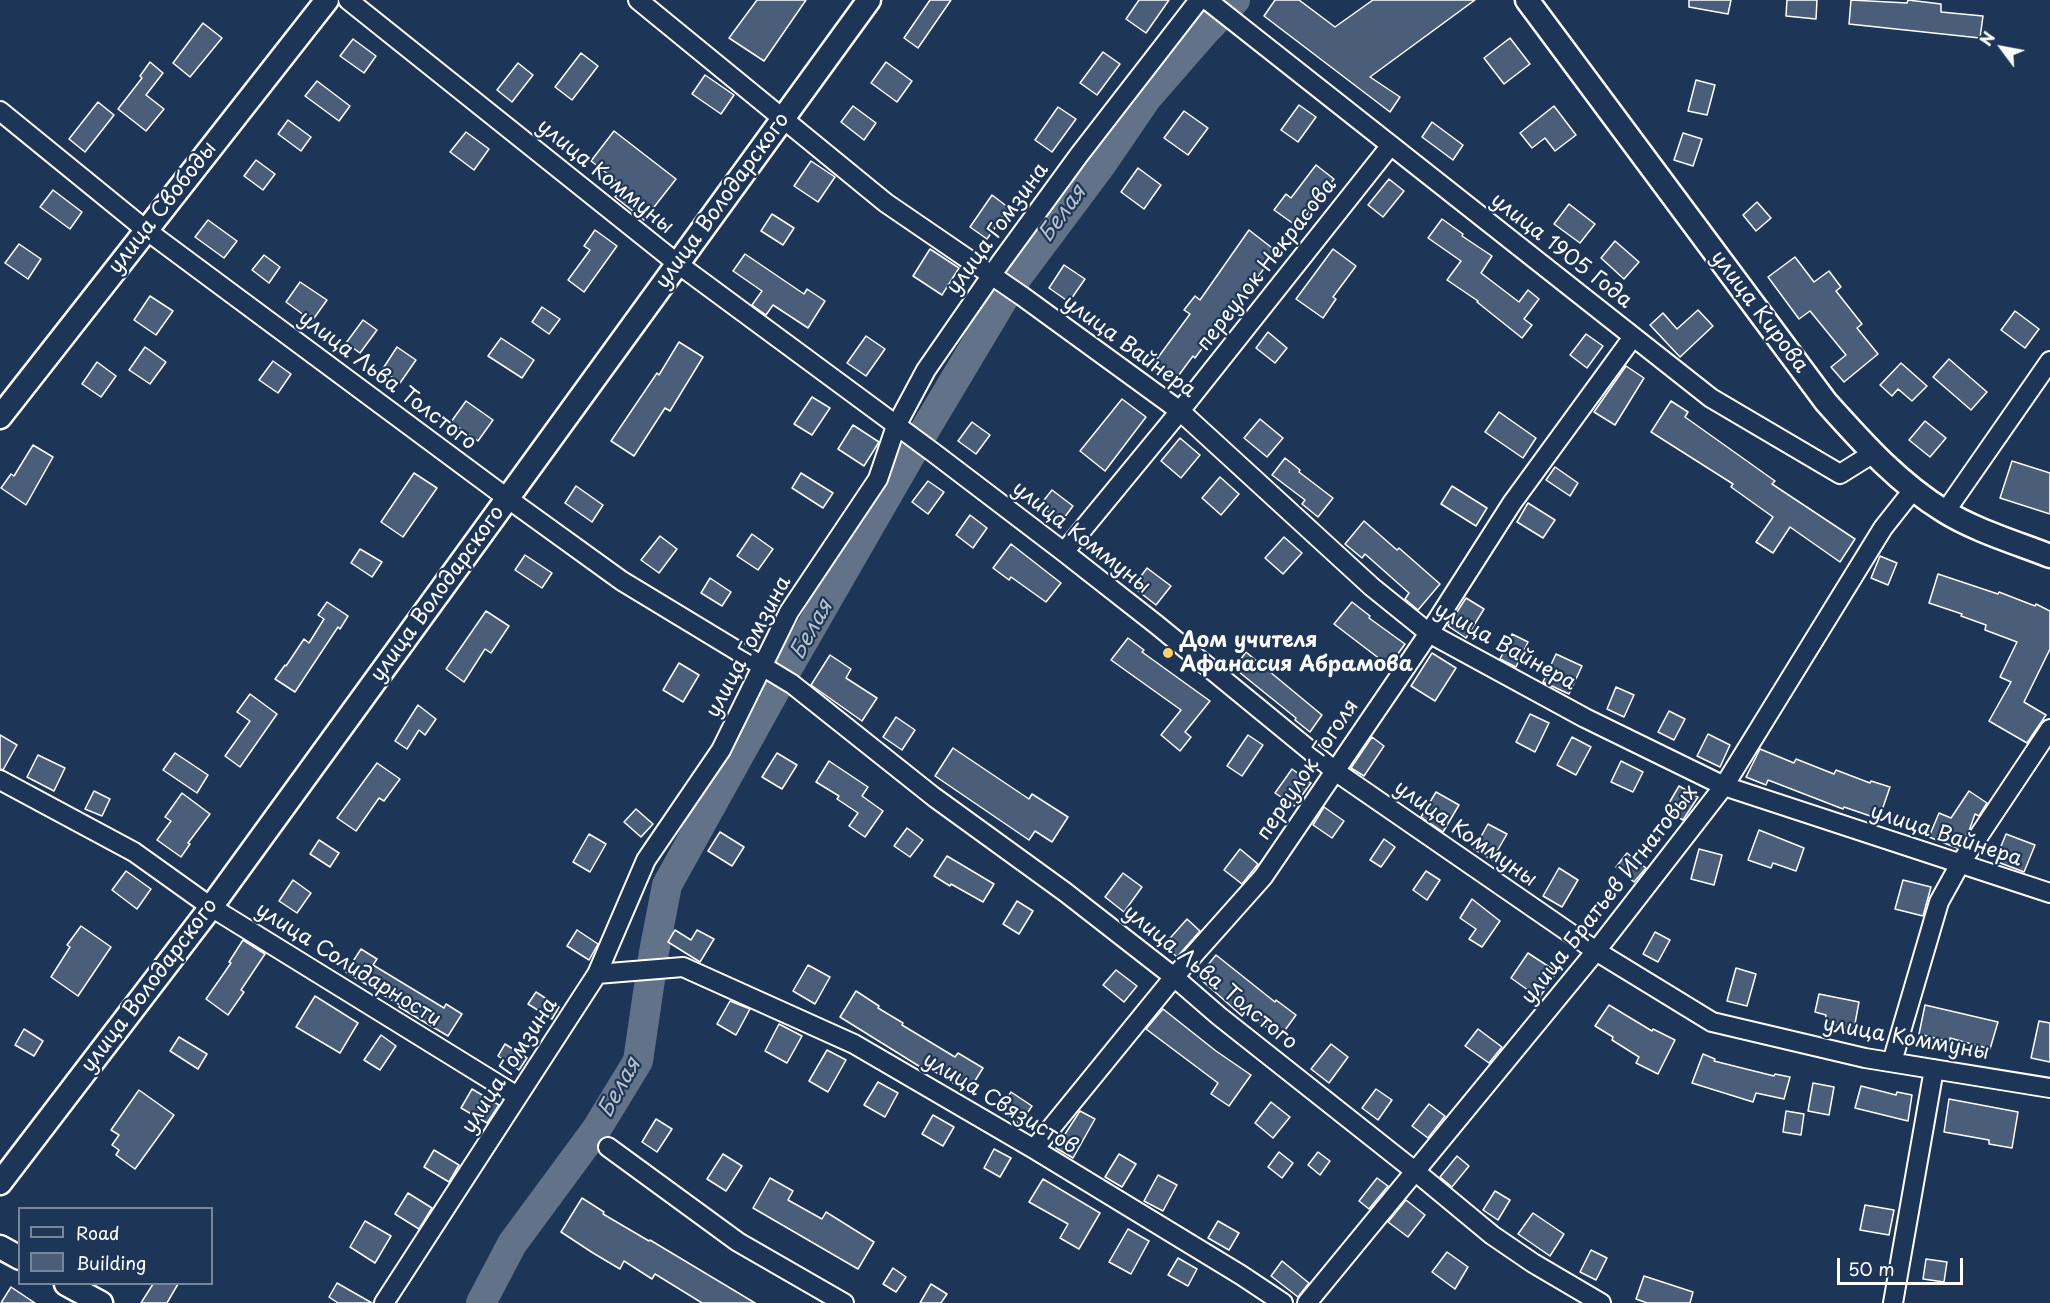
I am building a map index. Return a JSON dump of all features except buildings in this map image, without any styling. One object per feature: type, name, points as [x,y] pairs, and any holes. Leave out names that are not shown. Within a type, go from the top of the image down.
[{"type":"main road","name":"улица Свободы","points":[[0,417],[327,0]]},
{"type":"main road","name":"улица Володарского","points":[[0,1183],[211,907],[869,0]]},
{"type":"main road","name":"улица Кирова","points":[[1527,0],[1826,402],[1872,454],[1914,490],[1945,512],[2050,556]]},
{"type":"main road","points":[[0,1247],[18,1257]]},
{"type":"main road","points":[[68,1285],[101,1303]]},
{"type":"street","name":"улица Коммуны","points":[[348,0],[678,264],[1064,552],[1166,632],[1335,771],[1596,951],[1712,1022],[1865,1058],[2050,1088]]},
{"type":"street","points":[[638,0],[886,203],[992,275]]},
{"type":"street","name":"улица Гомзина","points":[[384,1303],[597,974],[646,860],[721,750],[789,612],[878,479],[896,426],[926,370],[1079,155],[1199,0]]},
{"type":"street","name":"улица 1905 Года","points":[[1207,0],[1711,398],[1840,474],[1872,454]]},
{"type":"street","name":"улица Льва Толстого","points":[[0,111],[146,230],[507,498],[622,581],[792,684],[934,797],[1065,892],[1174,977],[1219,1016],[1492,1235],[1533,1263],[1601,1303]]},
{"type":"street","name":"переулок Некрасова","points":[[1064,552],[1180,411],[1391,145]]},
{"type":"street","name":"улица Вайнера","points":[[992,275],[1180,411],[1372,587],[1429,633],[1585,717],[1724,786],[2050,893]]},
{"type":"street","name":"переулок Гоголя","points":[[1034,1149],[1174,977],[1263,877],[1429,633],[1512,503],[1633,337]]},
{"type":"street","points":[[1945,512],[2050,361]]},
{"type":"street","name":"улица Братьев Игнатовых","points":[[1307,1303],[1596,951],[1724,786],[1882,528],[1914,490]]},
{"type":"street","points":[[1892,1062],[1939,902],[1960,864],[2050,729]]},
{"type":"street","name":"улица Солидарности","points":[[0,780],[134,852],[211,907],[517,1096]]},
{"type":"street","name":"улица Связистов","points":[[597,974],[683,967],[854,1044],[1034,1149],[1283,1303]]},
{"type":"street","points":[[1893,1303],[1934,1069]]},
{"type":"street","points":[[608,1147],[738,1242],[835,1301]]},
{"type":"waterway","name":"Белая","points":[[481,1303],[512,1244],[596,1130],[638,1061],[654,952],[667,885],[778,685],[923,433],[1012,284],[1101,165],[1146,99],[1235,0]]},
{"type":"place","name":"Дом учителя Афанасия Абрамова","points":[[1168,653]]}]
